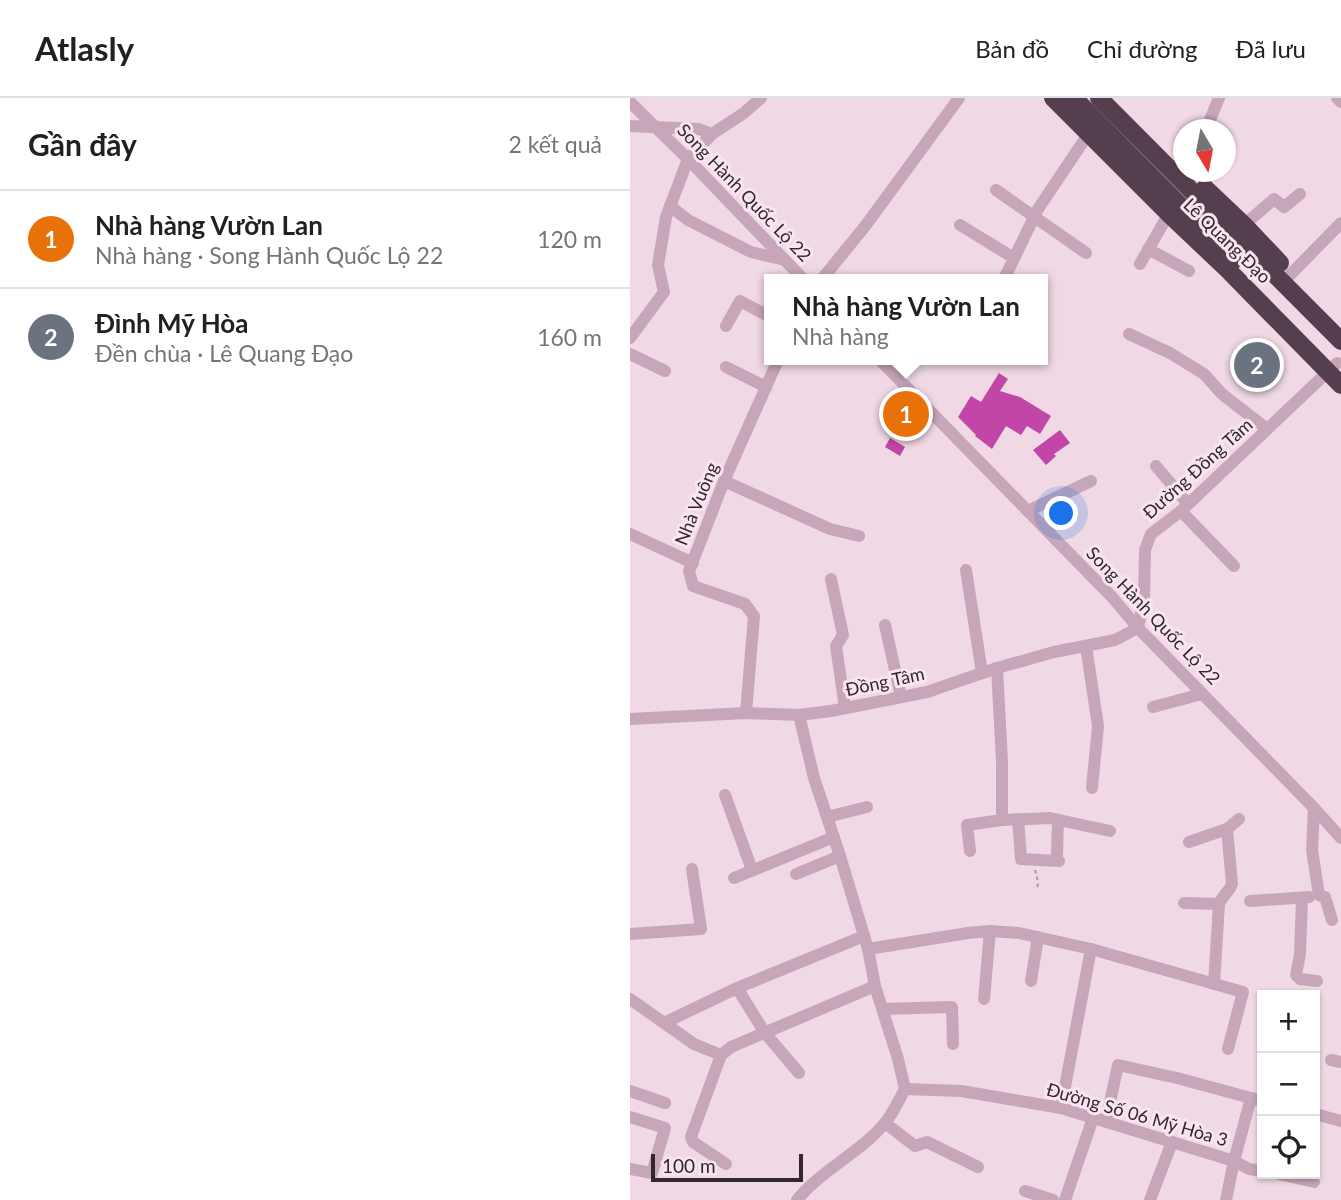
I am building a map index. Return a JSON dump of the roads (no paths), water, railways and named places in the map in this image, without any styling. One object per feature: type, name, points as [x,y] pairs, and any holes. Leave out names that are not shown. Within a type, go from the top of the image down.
[{"type":"highway","name":"Lê Quang Đạo","points":[[1053,98],[1093,127],[1337,372]]},
{"type":"highway","name":"Lê Quang Đạo","points":[[1074,98],[1093,127]]},
{"type":"highway","name":"Lê Quang Đạo","points":[[1099,98],[1287,278],[1341,325]]},
{"type":"highway","name":"Lê Quang Đạo","points":[[1116,98],[1173,155]]},
{"type":"highway","name":"Lê Quang Đạo","points":[[1200,182],[1244,225],[1341,341]]},
{"type":"street","points":[[630,338],[664,292],[658,265],[666,217],[688,159],[712,134],[761,98]]},
{"type":"street","points":[[826,274],[866,225],[959,98]]},
{"type":"street","points":[[1210,119],[1219,98]]},
{"type":"street","points":[[1337,98],[1341,102]]},
{"type":"street","name":"Song Hành Quốc Lộ 22","points":[[630,102],[798,274]]},
{"type":"street","points":[[630,126],[699,129],[712,134]]},
{"type":"street","points":[[1006,274],[1035,216],[1093,127]]},
{"type":"street","points":[[996,190],[1086,253]]},
{"type":"street","points":[[1244,225],[1273,199],[1284,207],[1300,194]]},
{"type":"street","points":[[670,206],[688,220],[751,252],[785,260]]},
{"type":"street","points":[[1140,264],[1172,208]]},
{"type":"street","points":[[1287,278],[1341,223]]},
{"type":"street","points":[[960,225],[1014,258]]},
{"type":"street","points":[[1148,249],[1189,271]]},
{"type":"street","points":[[726,326],[740,301],[764,314]]},
{"type":"street","points":[[1129,334],[1197,369],[1222,394],[1267,429]]},
{"type":"street","points":[[630,354],[665,371]]},
{"type":"street","name":"Nhà Vuông","points":[[746,713],[754,616],[745,604],[693,586],[689,571],[724,481],[776,365]]},
{"type":"street","name":"Song Hành Quốc Lộ 22","points":[[885,365],[1112,597],[1138,628],[1341,838]]},
{"type":"street","points":[[726,367],[766,387]]},
{"type":"street","name":"Đường Đồng Tâm","points":[[1138,628],[1144,599],[1146,550],[1151,534],[1184,508],[1267,429],[1337,372]]},
{"type":"street","points":[[1156,466],[1184,508],[1234,566]]},
{"type":"street","points":[[724,481],[830,528],[859,536]]},
{"type":"street","points":[[1028,511],[1091,481]]},
{"type":"street","points":[[630,534],[693,563]]},
{"type":"street","points":[[967,570],[982,673]]},
{"type":"street","points":[[831,579],[843,635],[835,646],[845,708]]},
{"type":"street","points":[[885,625],[901,697]]},
{"type":"street","name":"Đồng Tâm","points":[[630,719],[746,713],[799,715],[845,708],[927,692],[1054,652],[1115,640],[1138,628]]},
{"type":"street","points":[[1086,646],[1098,726],[1092,788]]},
{"type":"street","points":[[997,668],[1002,820]]},
{"type":"street","points":[[1153,707],[1202,694]]},
{"type":"street","points":[[799,715],[814,778],[868,949],[875,986],[905,1089],[885,1122],[804,1198]]},
{"type":"street","points":[[725,795],[752,870]]},
{"type":"street","points":[[827,817],[867,807]]},
{"type":"street","points":[[1314,808],[1312,850],[1319,895]]},
{"type":"street","points":[[970,851],[967,825],[1050,818],[1110,831]]},
{"type":"street","points":[[1018,819],[1021,859],[1058,858],[1058,820]]},
{"type":"street","points":[[1189,842],[1227,829],[1239,819]]},
{"type":"street","points":[[1214,984],[1219,904],[1231,886],[1227,829]]},
{"type":"street","points":[[734,878],[834,837]]},
{"type":"street","points":[[796,874],[840,856]]},
{"type":"street","points":[[630,934],[701,929],[692,869]]},
{"type":"street","points":[[1250,901],[1319,895],[1325,897],[1332,920]]},
{"type":"street","points":[[1302,898],[1300,957],[1296,974],[1300,979],[1317,981]]},
{"type":"street","points":[[1184,903],[1219,904]]},
{"type":"street","points":[[868,949],[990,931],[1018,933],[1091,949],[1243,992],[1228,1049]]},
{"type":"street","points":[[984,999],[990,931]]},
{"type":"street","points":[[664,1023],[737,988],[863,936]]},
{"type":"street","points":[[1031,981],[1038,937]]},
{"type":"street","points":[[1061,1108],[1091,949]]},
{"type":"street","points":[[726,1164],[693,1142],[691,1137],[721,1055],[732,1047],[875,986]]},
{"type":"street","points":[[737,988],[765,1033],[799,1073]]},
{"type":"street","points":[[630,999],[694,1044],[721,1055]]},
{"type":"street","points":[[882,1009],[952,1007],[953,1044]]},
{"type":"street","points":[[1106,1121],[1118,1065],[1256,1099],[1234,1161],[1226,1200]]},
{"type":"street","name":"Đường Số 06 Mỹ Hòa 3","points":[[905,1089],[961,1091],[1061,1108],[1257,1170]]},
{"type":"street","points":[[630,1091],[665,1103]]},
{"type":"street","points":[[1320,1115],[1341,1121]]},
{"type":"street","points":[[630,1117],[668,1129],[652,1173],[630,1169]]},
{"type":"street","points":[[1065,1200],[1093,1118]]},
{"type":"street","points":[[885,1122],[915,1146],[927,1142],[978,1167]]},
{"type":"street","points":[[1150,1200],[1172,1142]]},
{"type":"street","points":[[1301,1179],[1314,1182]]},
{"type":"street","points":[[1025,1191],[1053,1200]]},
{"type":"place","name":"Đình Mỹ Hòa","points":[[1257,365]]},
{"type":"place","name":"Nhà hàng Vườn Lan","points":[[906,414]]}]
